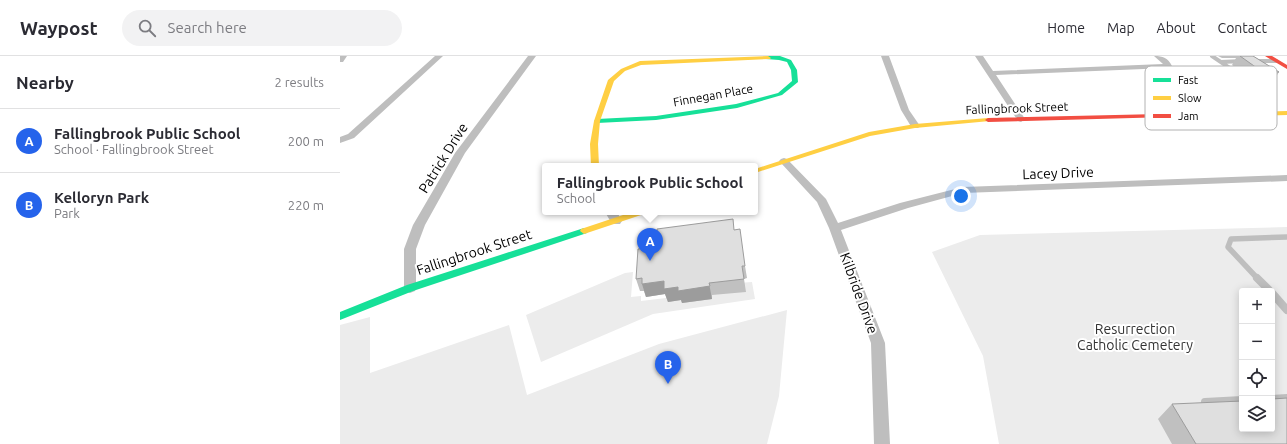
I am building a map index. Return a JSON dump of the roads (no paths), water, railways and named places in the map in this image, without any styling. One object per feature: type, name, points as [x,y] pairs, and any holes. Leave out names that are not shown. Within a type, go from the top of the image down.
[{"type":"street","points":[[340,60],[343,56]]},
{"type":"street","points":[[340,140],[351,136],[439,56]]},
{"type":"street","name":"Patrick Drive","points":[[410,288],[410,249],[419,225],[460,153],[532,56]]},
{"type":"street","points":[[885,56],[905,110],[915,126]]},
{"type":"street","points":[[979,56],[1021,119]]},
{"type":"street","points":[[1158,56],[1166,62],[1168,66]]},
{"type":"street","name":"Finnegan Place","points":[[595,163],[594,144],[597,121],[611,80],[623,70],[640,63],[780,58],[789,61],[794,70],[795,82],[780,94],[738,106],[664,117],[597,121]]},
{"type":"street","points":[[1275,58],[1287,60]]},
{"type":"street","points":[[1275,58],[1287,67]]},
{"type":"street","points":[[990,73],[1145,67]]},
{"type":"street","name":"Fallingbrook Street","points":[[758,170],[869,134],[915,126],[969,120],[1145,117]]},
{"type":"street","name":"Kilbride Drive","points":[[784,161],[822,201],[835,228],[878,344],[882,444]]},
{"type":"street","name":"Lacey Drive","points":[[835,228],[904,205],[963,190],[1287,178]]},
{"type":"street","name":"Fallingbrook Street","points":[[340,316],[410,288],[614,216]]},
{"type":"lane","points":[[1212,56],[1227,66]]},
{"type":"lane","points":[[1221,62],[1275,58]]},
{"type":"lane","points":[[1246,59],[1256,65]]},
{"type":"lane","points":[[1267,288],[1228,246],[1231,239],[1287,237]]},
{"type":"lane","points":[[1275,297],[1287,310]]},
{"type":"lane","points":[[1275,399],[1287,398]]},
{"type":"lane","points":[[1205,402],[1239,400]]},
{"type":"place","name":"Fallingbrook Public School","points":[[650,261]]},
{"type":"place","name":"Kelloryn Park","points":[[668,384]]},
{"type":"park label","name":"Resurrection Catholic Cemetery","points":[[1135,338]]}]
